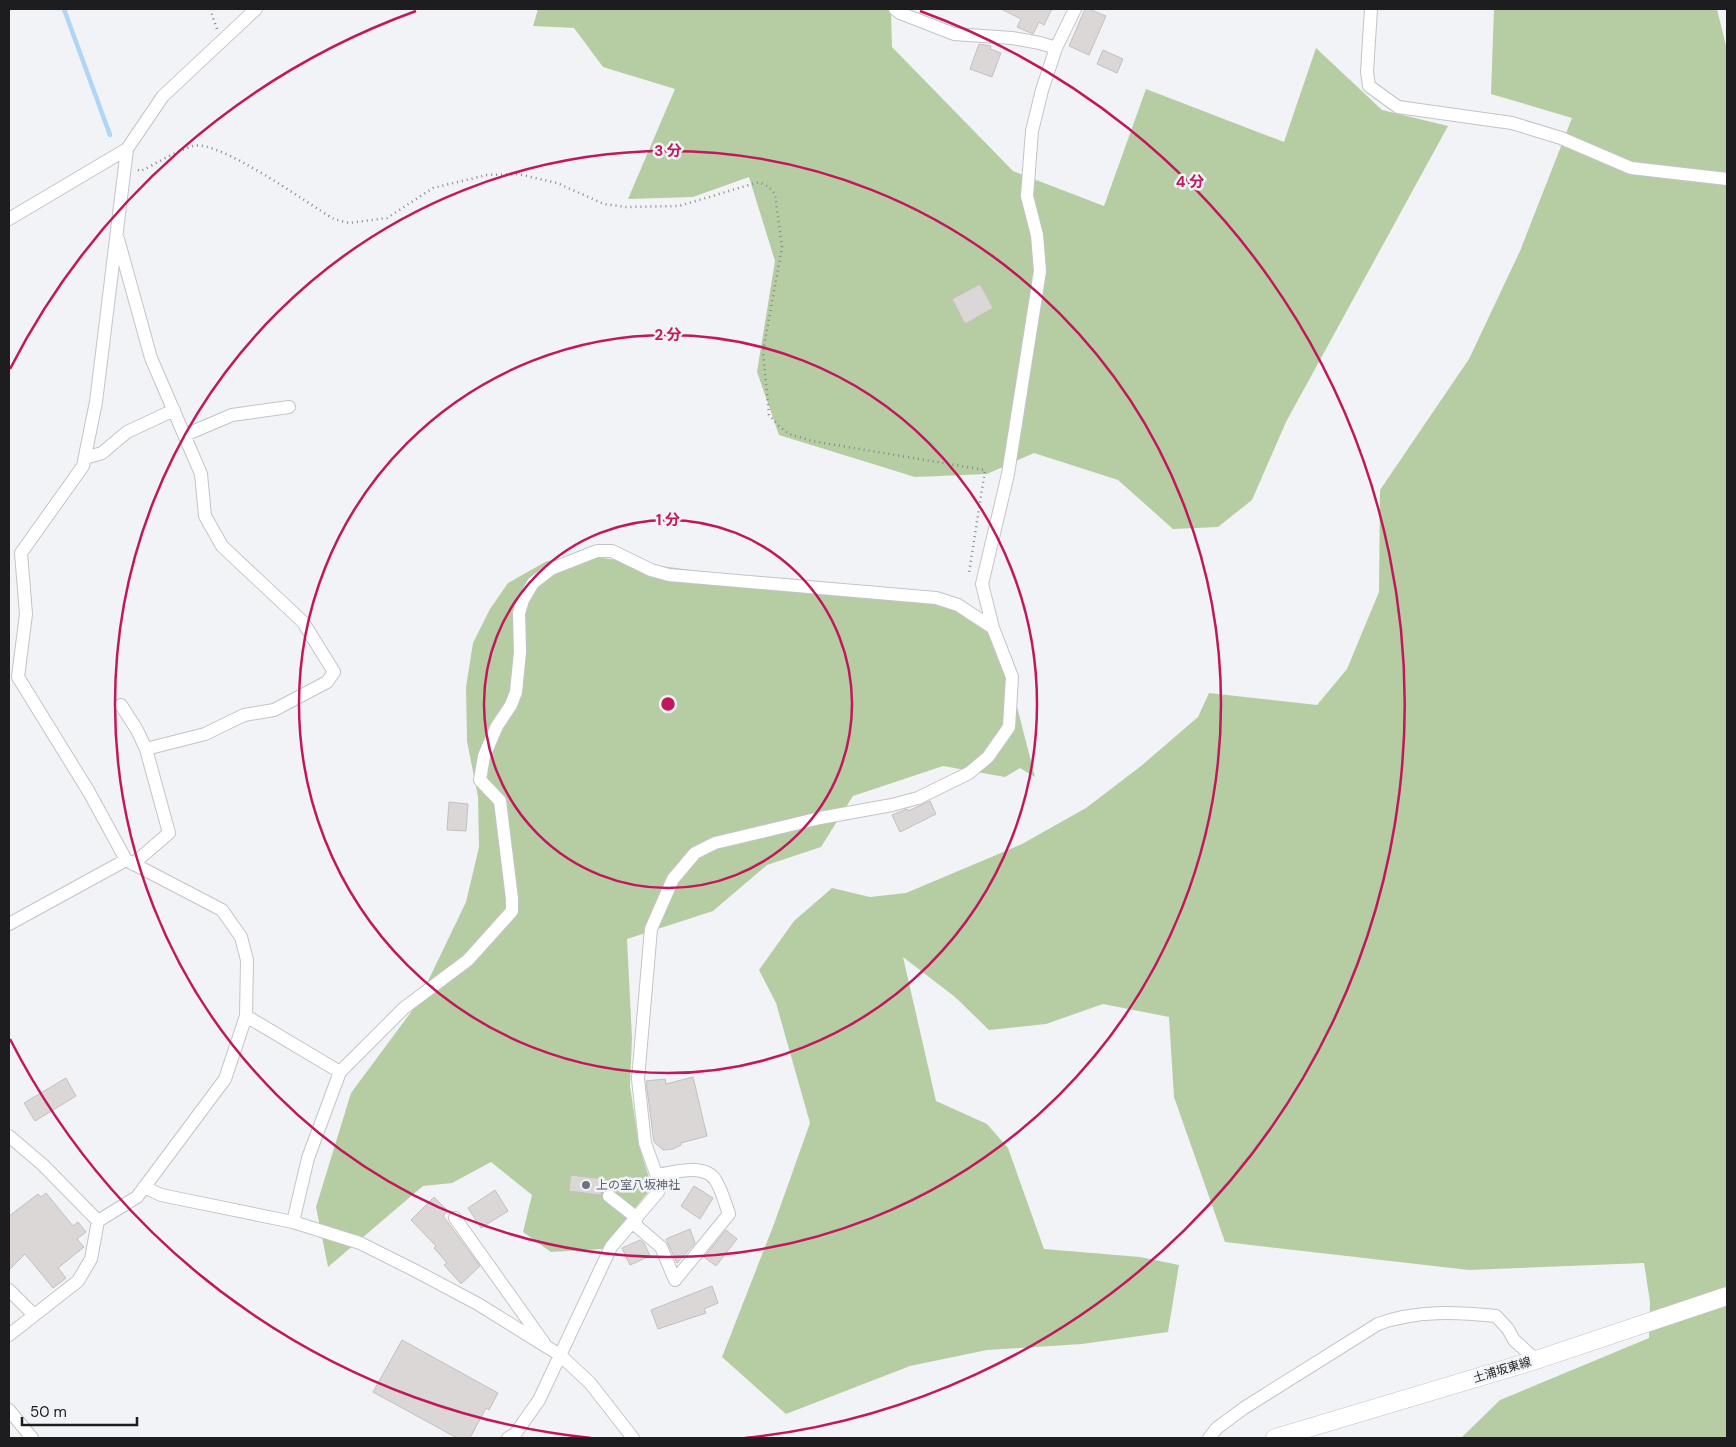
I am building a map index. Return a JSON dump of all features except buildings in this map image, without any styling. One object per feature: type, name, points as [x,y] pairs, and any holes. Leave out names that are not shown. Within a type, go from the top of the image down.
[{"type":"main road","name":"土浦坂東線","points":[[1275,1438],[1536,1360],[1727,1296]]},
{"type":"street","points":[[9,1335],[78,1281],[92,1259],[98,1221],[137,1197],[225,1079],[246,1016],[247,960],[241,937],[222,910],[129,862],[89,792],[14,681],[26,614],[21,553],[83,466],[85,458],[96,402],[127,149],[163,96],[256,9]]},
{"type":"street","points":[[895,9],[900,13],[954,34],[1012,38],[1056,48]]},
{"type":"street","points":[[508,1438],[515,1434],[539,1400],[611,1247],[658,1192],[660,1185],[645,1142],[638,1079],[651,929],[673,880],[695,853],[716,843],[820,818],[892,805],[918,798],[969,773],[988,757],[1009,727],[1012,676],[993,628],[982,584],[1008,474],[1040,271],[1038,235],[1027,196],[1032,131],[1042,90],[1056,48],[1075,9]]},
{"type":"street","points":[[1370,9],[1367,72],[1369,86],[1398,107],[1512,123],[1561,138],[1632,168],[1727,179]]},
{"type":"street","points":[[9,220],[127,149]]},
{"type":"street","points":[[116,232],[151,358],[201,474],[205,516],[222,546],[303,622],[334,672],[327,682],[274,710],[244,715],[206,734],[146,749]]},
{"type":"street","points":[[185,435],[232,415],[289,407]]},
{"type":"street","points":[[85,458],[102,453],[127,432],[174,410]]},
{"type":"street","points":[[294,1222],[308,1158],[340,1072],[404,1008],[468,960],[512,911],[500,802],[480,780],[484,756],[497,726],[511,705],[516,692],[520,652],[519,613],[523,600],[533,583],[551,569],[597,551],[612,551],[651,570],[669,575],[936,598],[958,605],[993,628]]},
{"type":"street","points":[[9,924],[129,862],[169,834],[146,749],[137,730],[121,705]]},
{"type":"street","points":[[246,1016],[340,1072]]},
{"type":"street","points":[[9,1136],[43,1165],[98,1221]]},
{"type":"street","points":[[609,1196],[662,1247],[675,1280],[729,1214],[715,1179],[709,1174],[700,1170],[657,1175]]},
{"type":"street","points":[[144,1186],[161,1195],[294,1222],[360,1243],[478,1304],[560,1354],[590,1383],[632,1438]]},
{"type":"street","points":[[455,1218],[547,1347]]},
{"type":"street","points":[[9,1290],[34,1315]]},
{"type":"street","points":[[1209,1438],[1216,1428],[1244,1408],[1378,1324],[1397,1318],[1441,1312],[1496,1316],[1508,1329],[1514,1340],[1536,1360]]},
{"type":"street","points":[[9,1410],[32,1438]]},
{"type":"path","points":[[210,9],[222,42]]},
{"type":"path","points":[[124,167],[141,171],[194,145],[218,149],[238,159],[334,219],[349,222],[387,218],[434,188],[487,175],[518,174],[557,183],[604,204],[626,207],[679,206],[759,182],[775,194],[782,247],[762,352],[769,415],[789,434],[812,441],[985,470],[968,581]]},
{"type":"green space","points":[[538,9],[891,9],[892,47],[1013,171],[1104,206],[1146,89],[1284,142],[1316,48],[1382,110],[1448,126],[1286,422],[1252,500],[1218,527],[1173,529],[1118,480],[1034,453],[987,474],[915,477],[779,435],[757,372],[775,261],[749,177],[693,197],[628,199],[675,89],[603,67],[574,28],[533,26]]},
{"type":"green space","points":[[1494,9],[1717,9],[1727,50],[1727,1438],[1461,1438],[1500,1400],[1649,1338],[1650,1302],[1644,1263],[1469,1270],[1225,1242],[1174,1097],[1169,1017],[1103,1004],[1046,1024],[989,1030],[955,997],[903,957],[936,1101],[987,1124],[1008,1148],[1044,1249],[1140,1257],[1179,1265],[1168,1332],[1082,1344],[987,1350],[910,1366],[786,1414],[722,1357],[774,1224],[810,1123],[776,1003],[759,970],[794,921],[832,888],[870,897],[906,893],[1022,844],[1086,808],[1141,766],[1198,717],[1209,693],[1317,705],[1347,669],[1379,592],[1380,490],[1469,359],[1520,251],[1572,118],[1491,94]]},
{"type":"green space","points":[[588,556],[939,604],[963,613],[989,631],[1004,656],[1035,777],[1020,768],[1005,777],[943,766],[853,796],[821,847],[767,865],[713,911],[627,939],[632,1038],[630,1086],[639,1146],[652,1187],[602,1249],[551,1252],[523,1232],[532,1195],[491,1162],[452,1183],[423,1186],[328,1267],[316,1207],[351,1093],[417,1004],[466,902],[479,847],[478,797],[467,741],[466,687],[473,643],[490,609],[508,583],[547,561]]},
{"type":"waterway","points":[[64,9],[110,135]]},
{"type":"place","name":"上の室八坂神社","points":[[586,1185]]}]
